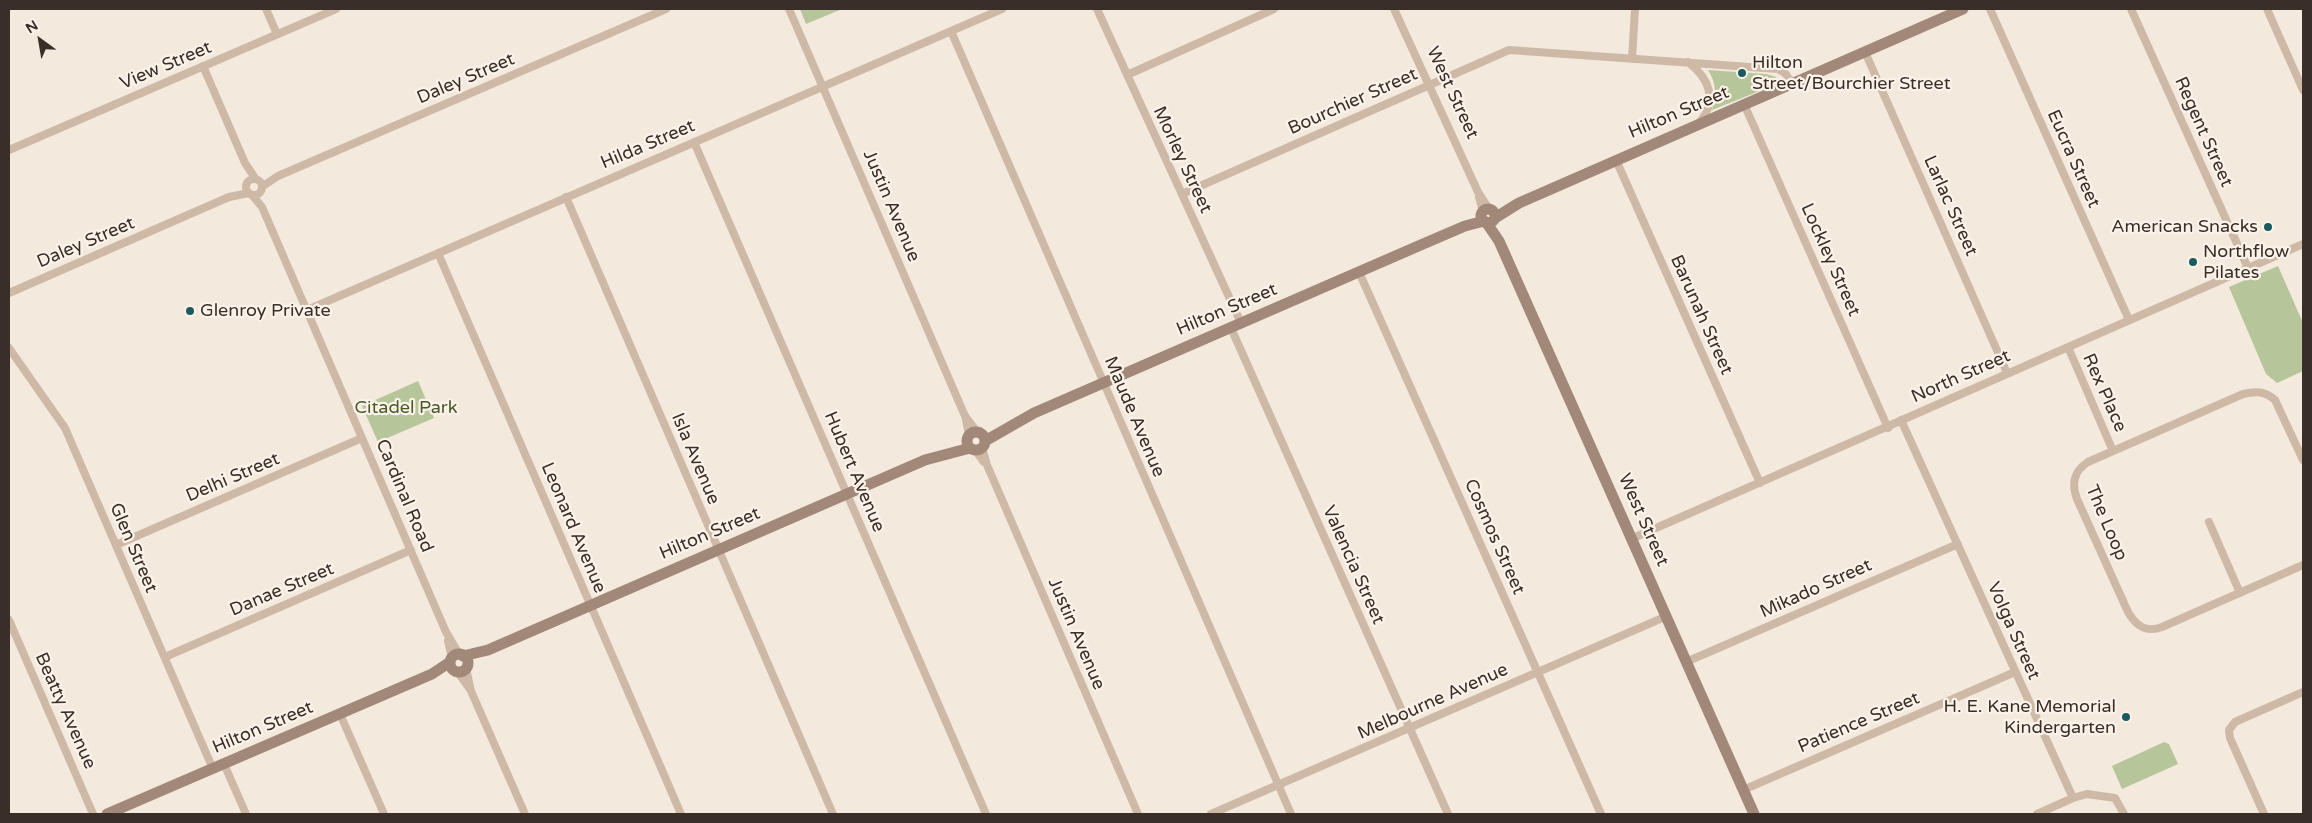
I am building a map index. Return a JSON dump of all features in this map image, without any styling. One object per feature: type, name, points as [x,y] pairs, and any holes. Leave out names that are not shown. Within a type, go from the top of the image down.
[{"type":"street","points":[[266,9],[277,34]]},
{"type":"street","name":"View Street","points":[[9,150],[336,9]]},
{"type":"street","name":"Daley Street","points":[[9,293],[666,9]]},
{"type":"street","name":"Justin Avenue","points":[[789,9],[1138,814]]},
{"type":"street","name":"Hilda Street","points":[[307,310],[1002,9]]},
{"type":"street","name":"Morley Street","points":[[1097,9],[1182,194],[1236,325]]},
{"type":"street","points":[[1127,74],[1274,9]]},
{"type":"street","name":"West Street","points":[[1394,9],[1478,192],[1754,814]]},
{"type":"street","points":[[1632,59],[1635,9]]},
{"type":"street","name":"Hilton Street","points":[[108,814],[847,494],[976,441],[1034,413],[1963,9]]},
{"type":"street","name":"Eucra Street","points":[[1990,9],[2129,320]]},
{"type":"street","name":"Regent Street","points":[[2131,9],[2248,268]]},
{"type":"street","points":[[2267,9],[2303,90]]},
{"type":"street","name":"Maude Avenue","points":[[951,31],[1291,814]]},
{"type":"street","name":"Bourchier Street","points":[[1182,194],[1509,50],[1778,69],[1786,72],[1792,83]]},
{"type":"street","name":"Larlac Street","points":[[1865,52],[2008,373]]},
{"type":"street","points":[[1688,62],[1702,74],[1709,88],[1708,110],[1698,124]]},
{"type":"street","name":"Cardinal Road","points":[[203,66],[524,814]]},
{"type":"street","name":"Lockley Street","points":[[1744,104],[1888,428]]},
{"type":"street","name":"Hubert Avenue","points":[[694,142],[986,814]]},
{"type":"street","name":"Barunah Street","points":[[1616,160],[1760,483]]},
{"type":"street","name":"Isla Avenue","points":[[566,197],[833,814]]},
{"type":"street","name":"North Street","points":[[1632,539],[2303,244]]},
{"type":"street","name":"Leonard Avenue","points":[[438,253],[681,814]]},
{"type":"street","name":"Cosmos Street","points":[[1359,272],[1601,814]]},
{"type":"street","name":"Valencia Street","points":[[1236,325],[1409,728],[1448,814]]},
{"type":"street","name":"Rex Place","points":[[2068,347],[2113,450]]},
{"type":"street","name":"Glen Street","points":[[9,348],[65,428],[213,769]]},
{"type":"street","name":"The Loop","points":[[2303,460],[2280,407],[2271,396],[2262,392],[2243,394],[2113,450],[2080,467],[2073,484],[2076,499],[2132,619],[2147,629],[2156,630],[2303,565]]},
{"type":"street","name":"Volga Street","points":[[1901,420],[2073,798]]},
{"type":"street","name":"Delhi Street","points":[[116,545],[362,438]]},
{"type":"street","points":[[2209,522],[2240,593]]},
{"type":"street","name":"Mikado Street","points":[[1686,662],[1958,544]]},
{"type":"street","name":"Danae Street","points":[[164,657],[411,550]]},
{"type":"street","name":"Melbourne Avenue","points":[[1211,814],[1667,616]]},
{"type":"street","name":"Beatty Avenue","points":[[9,620],[93,814]]},
{"type":"street","name":"Patience Street","points":[[1743,790],[2015,672]]},
{"type":"street","points":[[2264,814],[2230,738],[2229,730],[2233,724],[2303,692]]},
{"type":"street","points":[[340,714],[384,814]]},
{"type":"street","points":[[224,764],[246,814]]},
{"type":"street","points":[[2037,814],[2073,798],[2088,794],[2115,798],[2124,814]]},
{"type":"green space","points":[[800,9],[842,9],[806,24]]},
{"type":"green space","points":[[1708,70],[1766,74],[1776,77],[1777,84],[1712,110],[1715,89]]},
{"type":"green space","points":[[2278,266],[2303,323],[2303,371],[2277,383],[2266,374],[2229,287]]},
{"type":"green space","name":"Citadel Park","points":[[418,381],[434,418],[378,442],[362,406]]},
{"type":"green space","points":[[2164,742],[2169,744],[2178,764],[2122,789],[2112,766]]},
{"type":"place","name":"Hilton Street/Bourchier Street","points":[[1742,73]]},
{"type":"place","name":"American Snacks","points":[[2268,227]]},
{"type":"place","name":"Northflow Pilates","points":[[2193,262]]},
{"type":"place","name":"Glenroy Private","points":[[190,311]]},
{"type":"place","name":"H. E. Kane Memorial Kindergarten","points":[[2126,717]]}]
